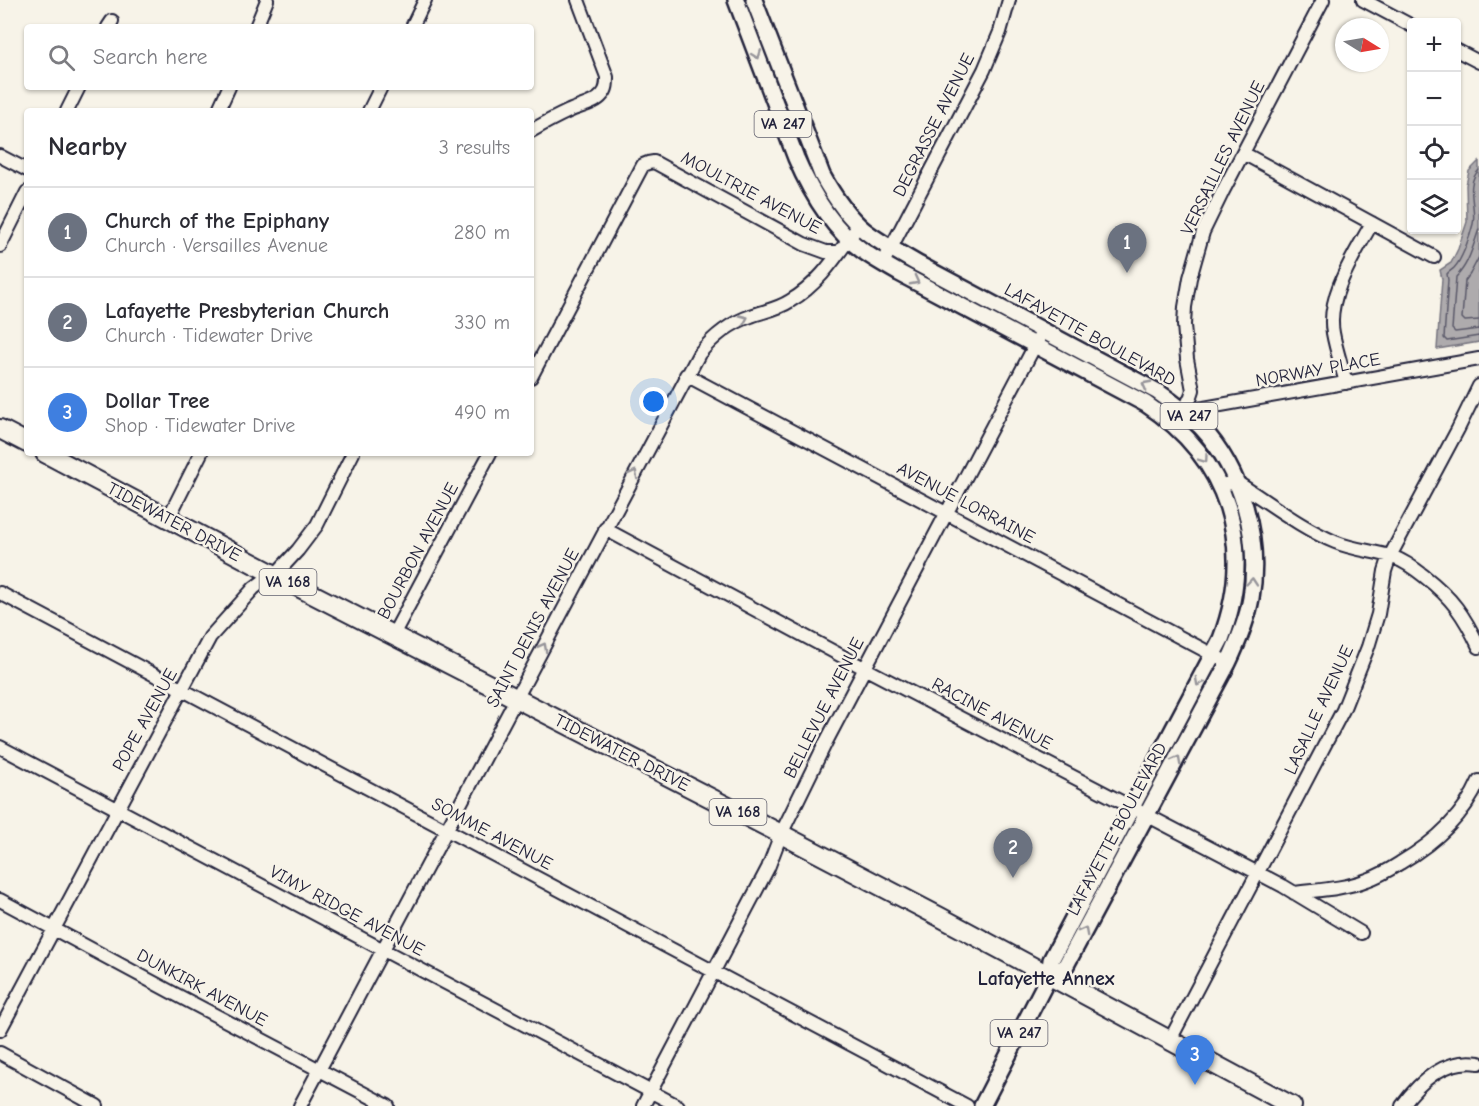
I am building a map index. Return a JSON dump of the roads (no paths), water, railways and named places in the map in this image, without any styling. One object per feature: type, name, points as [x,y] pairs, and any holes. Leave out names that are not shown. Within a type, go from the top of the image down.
[{"type":"highway","points":[[0,429],[24,441]]},
{"type":"highway","name":"TIDEWATER DRIVE","points":[[51,456],[275,575],[781,834],[1292,1106]]},
{"type":"main road","name":"LAFAYETTE BOULEVARD","points":[[736,0],[806,182],[832,222],[848,239],[883,263],[1162,414],[1194,445],[1208,465],[1227,504],[1233,526],[1237,572],[1234,596],[1229,618],[1213,655],[1051,960],[1049,976],[981,1106]]},
{"type":"main road","name":"LAFAYETTE BOULEVARD","points":[[754,0],[822,176],[832,193],[863,230],[891,248],[1158,392],[1184,411],[1217,448],[1245,504],[1254,555],[1253,579],[1246,617],[1228,663],[1065,967],[1049,976]]},
{"type":"street","points":[[257,24],[267,0]]},
{"type":"street","points":[[413,24],[425,0]]},
{"type":"street","points":[[534,129],[595,100],[605,92],[607,77],[578,0]]},
{"type":"street","name":"DEGRASSE AVENUE","points":[[883,263],[984,70],[1000,32],[1009,0]]},
{"type":"street","name":"VERSAILLES AVENUE","points":[[1184,411],[1192,390],[1184,325],[1190,278],[1203,232],[1323,0]]},
{"type":"street","points":[[1362,0],[1407,23]]},
{"type":"street","points":[[1461,53],[1479,62]]},
{"type":"street","points":[[68,108],[78,90]]},
{"type":"street","points":[[219,108],[228,90]]},
{"type":"street","points":[[370,108],[380,90]]},
{"type":"street","points":[[1243,153],[1434,257]]},
{"type":"street","points":[[0,156],[24,168]]},
{"type":"street","name":"MOULTRIE AVENUE","points":[[534,371],[644,165],[648,163],[654,162],[804,244],[826,252],[838,252]]},
{"type":"street","points":[[0,246],[24,198]]},
{"type":"street","points":[[1347,383],[1332,332],[1334,303],[1340,283],[1372,223]]},
{"type":"street","name":"SAINT DENIS AVENUE","points":[[300,1106],[699,354],[719,333],[735,323],[777,308],[791,301],[806,289],[824,272],[859,225]]},
{"type":"street","name":"BELLEVUE AVENUE","points":[[643,1106],[768,868],[781,834],[864,668],[1043,330]]},
{"type":"street","name":"NORWAY PLACE","points":[[1162,414],[1479,359]]},
{"type":"street","name":"AVENUE LORRAINE","points":[[687,375],[1228,663]]},
{"type":"street","name":"LASALLE AVENUE","points":[[1170,1040],[1343,710],[1368,647],[1390,556],[1479,387]]},
{"type":"street","points":[[168,519],[200,456]]},
{"type":"street","name":"POPE AVENUE","points":[[0,1030],[210,637],[254,588],[275,575],[298,550],[317,525],[352,456]]},
{"type":"street","name":"BOURBON AVENUE","points":[[393,635],[488,456]]},
{"type":"street","points":[[1219,485],[1236,483],[1335,542],[1358,550],[1390,556],[1414,568],[1442,590],[1456,607],[1479,647]]},
{"type":"street","name":"RACINE AVENUE","points":[[605,529],[864,668],[1258,873],[1361,933]]},
{"type":"street","name":"SOMME AVENUE","points":[[0,593],[967,1106]]},
{"type":"street","name":"VIMY RIDGE AVENUE","points":[[0,747],[678,1106]]},
{"type":"street","points":[[1294,893],[1350,886],[1382,874],[1412,856],[1435,840],[1456,819],[1479,781]]},
{"type":"street","name":"DUNKIRK AVENUE","points":[[0,900],[388,1106]]},
{"type":"street","points":[[0,1053],[97,1106]]},
{"type":"street","points":[[1402,1106],[1412,1093],[1441,1069],[1462,1062],[1479,1063]]},
{"type":"water","points":[[1479,161],[1479,342],[1437,349],[1442,279],[1440,270],[1451,263],[1458,249],[1467,222],[1466,185],[1469,171]]},
{"type":"place","name":"Church of the Epiphany","points":[[1127,273]]},
{"type":"place","name":"Lafayette Presbyterian Church","points":[[1013,878]]},
{"type":"place","name":"Dollar Tree","points":[[1195,1085]]},
{"type":"district","name":"Lafayette Annex","points":[[1046,978]]}]
